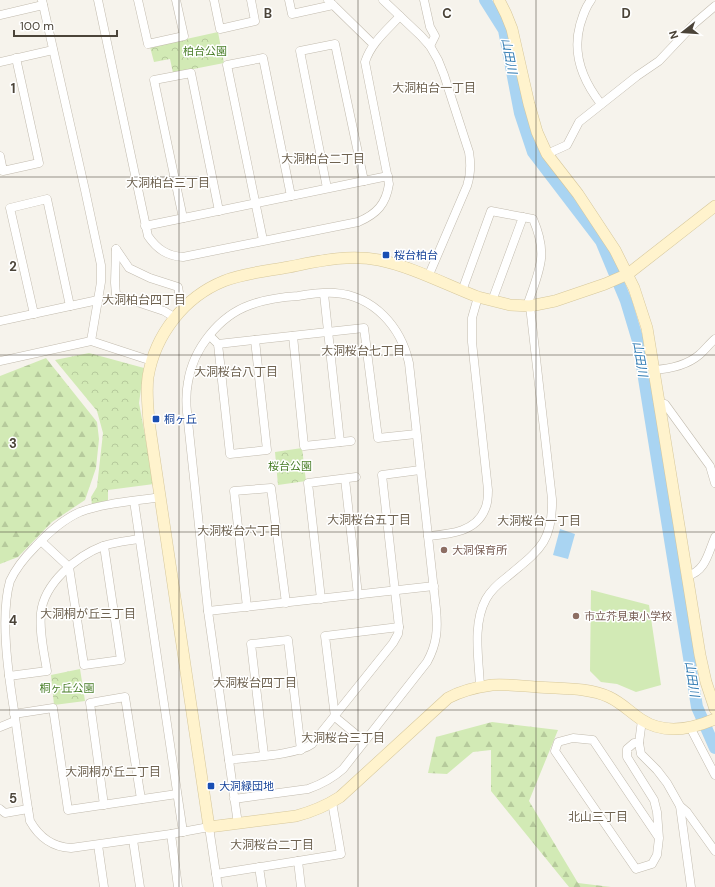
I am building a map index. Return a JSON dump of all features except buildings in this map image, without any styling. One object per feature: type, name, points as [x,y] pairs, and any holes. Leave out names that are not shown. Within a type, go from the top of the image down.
[{"type":"street","points":[[98,0],[148,236],[154,245],[164,253],[183,257],[358,222],[370,217],[378,211],[384,202],[389,184],[365,62],[373,44],[400,16]]},
{"type":"street","points":[[138,0],[148,44],[184,36],[176,0]]},
{"type":"street","points":[[214,0],[220,29],[256,21],[251,0]]},
{"type":"street","points":[[289,0],[292,14],[331,3],[373,44]]},
{"type":"street","points":[[383,0],[421,36],[430,46],[438,60],[469,152],[471,163],[467,186],[428,277]]},
{"type":"street","points":[[424,0],[430,27],[435,36],[430,46]]},
{"type":"street","points":[[499,0],[512,29],[537,132],[547,154],[578,194],[615,250],[624,276],[634,288],[647,328],[700,655],[706,682],[715,709]]},
{"type":"street","points":[[592,0],[585,9],[577,36],[577,47],[583,74],[592,93],[601,104]]},
{"type":"street","points":[[0,15],[43,3],[98,251],[101,282],[91,341]]},
{"type":"street","points":[[547,154],[567,145],[579,122],[659,61],[695,23],[715,6]]},
{"type":"street","points":[[327,188],[300,51],[307,49],[336,44],[364,181]]},
{"type":"street","points":[[0,62],[53,50]]},
{"type":"street","points":[[0,156],[3,171],[39,163],[16,58]]},
{"type":"street","points":[[263,240],[227,65],[263,58],[292,196]]},
{"type":"street","points":[[183,218],[154,80],[191,73],[218,211]]},
{"type":"street","points":[[145,226],[388,176]]},
{"type":"street","points":[[34,314],[10,208],[46,199],[70,306]]},
{"type":"street","points":[[218,887],[149,422],[147,397],[148,377],[152,361],[163,335],[178,313],[194,298],[210,287],[225,281],[248,274],[338,258],[362,258],[394,264],[478,297],[510,305],[528,306],[555,301],[624,276],[715,206]]},
{"type":"street","points":[[462,291],[491,211],[532,219],[539,233],[541,246],[541,266],[528,306],[552,499],[551,525],[544,541],[535,553],[494,588],[486,599],[478,624],[480,687]]},
{"type":"street","points":[[492,301],[523,217]]},
{"type":"street","points":[[116,249],[129,268],[150,278],[178,287],[178,313],[164,311],[116,295],[116,249]]},
{"type":"street","points":[[234,799],[308,789],[333,778],[343,769],[434,651],[438,621],[409,363],[406,350],[396,330],[382,315],[366,303],[335,293],[275,298],[249,305],[233,314],[221,323],[198,353],[188,381],[186,397],[208,611],[234,799],[238,823]]},
{"type":"street","points":[[324,294],[340,442]]},
{"type":"street","points":[[428,536],[459,532],[467,528],[477,521],[485,509],[487,501],[488,490],[471,336],[472,318],[478,297]]},
{"type":"street","points":[[0,321],[98,300]]},
{"type":"street","points":[[218,344],[364,328],[378,438],[416,434]]},
{"type":"street","points":[[210,336],[218,344],[230,454],[267,450],[255,340]]},
{"type":"street","points":[[292,336],[304,446],[351,441]]},
{"type":"street","points":[[653,370],[669,369],[686,363],[698,356],[715,339]]},
{"type":"street","points":[[0,361],[91,341],[152,361]]},
{"type":"street","points":[[658,402],[665,404],[713,464],[715,483]]},
{"type":"street","points":[[229,760],[301,750],[312,744],[394,643],[399,627],[382,475],[420,470]]},
{"type":"street","points":[[321,599],[308,483],[356,477]]},
{"type":"street","points":[[345,479],[358,595]]},
{"type":"street","points":[[247,607],[234,491],[271,488],[286,603]]},
{"type":"street","points":[[161,497],[98,507],[81,512],[66,520],[53,529],[18,567],[5,596],[1,633],[9,676],[30,820],[35,830],[42,837],[62,848],[133,840],[210,827],[296,816],[307,813],[340,797],[448,698],[480,687],[503,685],[594,692],[609,697],[642,720],[653,725],[675,730],[713,720]]},
{"type":"street","points":[[134,501],[183,832]]},
{"type":"street","points":[[687,576],[696,574],[711,555],[715,537]]},
{"type":"street","points":[[9,676],[47,671],[40,624],[41,611],[44,599],[51,587],[69,567],[81,558],[104,546],[139,539]]},
{"type":"street","points":[[41,541],[69,567],[84,665],[121,660],[104,546]]},
{"type":"street","points":[[208,611],[434,586]]},
{"type":"street","points":[[364,741],[335,717],[325,636],[399,627]]},
{"type":"street","points":[[264,755],[251,644],[288,640],[301,750]]},
{"type":"street","points":[[104,805],[90,703],[118,698],[125,698],[141,799]]},
{"type":"street","points":[[0,727],[15,717],[53,708],[68,810],[177,794]]},
{"type":"street","points":[[642,720],[639,743],[641,754],[668,783],[680,806],[691,887]]},
{"type":"street","points":[[693,726],[715,775]]},
{"type":"street","points":[[639,743],[634,743],[627,749],[627,757],[654,800],[657,812],[659,838],[657,855],[652,864],[636,868],[555,751],[558,742],[572,738],[593,740],[659,838]]},
{"type":"street","points":[[216,874],[341,854],[332,802]]},
{"type":"street","points":[[680,806],[687,812],[715,851]]},
{"type":"street","points":[[0,809],[5,813],[28,809]]},
{"type":"street","points":[[171,834],[178,887]]},
{"type":"street","points":[[133,840],[140,887]]},
{"type":"street","points":[[98,844],[104,887]]},
{"type":"street","points":[[298,861],[301,887]]},
{"type":"street","points":[[259,867],[262,887]]},
{"type":"green space","name":"柏台公園","points":[[218,32],[224,63],[173,73],[170,59],[154,62],[150,47]]},
{"type":"green space","points":[[89,353],[144,368],[139,403],[154,484],[108,490],[108,502],[92,505],[91,497],[97,487],[103,433],[97,411],[55,360]]},
{"type":"green space","points":[[46,358],[97,422],[99,439],[96,468],[85,500],[52,522],[18,557],[0,564],[0,376]]},
{"type":"green space","name":"桜台公園","points":[[302,448],[306,481],[278,485],[275,452]]},
{"type":"green space","points":[[591,590],[649,605],[661,685],[636,692],[617,684],[601,682],[590,671]]},
{"type":"green space","name":"桐ヶ丘公園","points":[[80,669],[85,701],[54,705],[51,675]]},
{"type":"green space","points":[[492,722],[558,730],[529,801],[578,883],[611,887],[569,887],[491,791],[491,750],[473,752],[447,774],[428,773],[436,737]]},
{"type":"water","points":[[560,529],[575,534],[568,559],[553,555]]},
{"type":"waterway","name":"山田川","points":[[485,0],[504,30],[520,113],[533,152],[601,241],[626,301],[638,341],[697,707],[715,748]]},
{"type":"place","name":"桜台柏台","points":[[386,255]]},
{"type":"place","name":"桐ヶ丘","points":[[156,419]]},
{"type":"place","name":"大洞保育所","points":[[444,550]]},
{"type":"place","name":"市立芥見東小学校","points":[[576,616]]},
{"type":"place","name":"大洞緑団地","points":[[211,786]]},
{"type":"district","name":"大洞柏台一丁目","points":[[434,88]]},
{"type":"district","name":"大洞柏台二丁目","points":[[323,159]]},
{"type":"district","name":"大洞柏台三丁目","points":[[168,183]]},
{"type":"district","name":"大洞柏台四丁目","points":[[144,300]]},
{"type":"district","name":"大洞桜台七丁目","points":[[363,351]]},
{"type":"district","name":"大洞桜台八丁目","points":[[236,372]]},
{"type":"district","name":"大洞桜台五丁目","points":[[369,520]]},
{"type":"district","name":"大洞桜台一丁目","points":[[539,521]]},
{"type":"district","name":"大洞桜台六丁目","points":[[239,531]]},
{"type":"district","name":"大洞桐が丘三丁目","points":[[88,614]]},
{"type":"district","name":"大洞桜台四丁目","points":[[255,683]]},
{"type":"district","name":"大洞桜台三丁目","points":[[343,738]]},
{"type":"district","name":"大洞桐が丘二丁目","points":[[113,772]]},
{"type":"district","name":"北山三丁目","points":[[598,817]]},
{"type":"district","name":"大洞桜台二丁目","points":[[272,845]]}]
